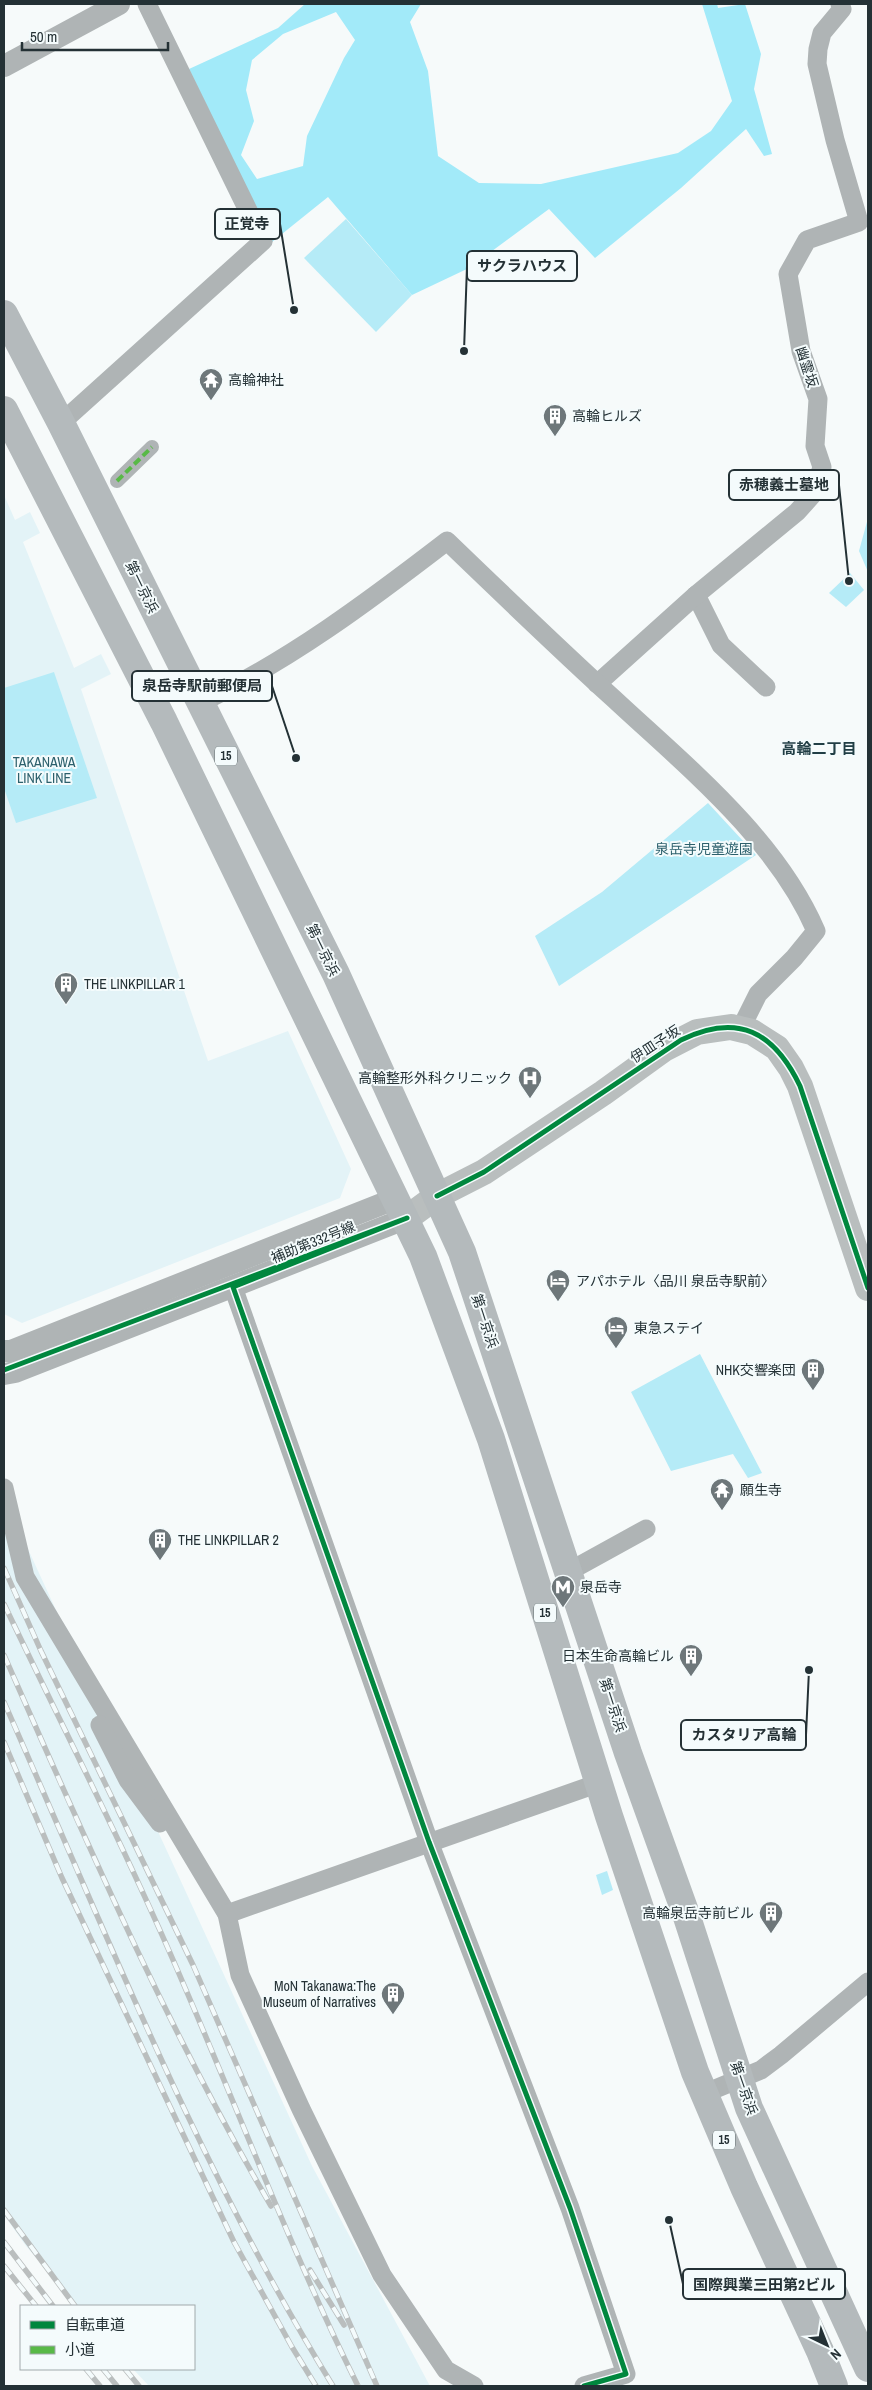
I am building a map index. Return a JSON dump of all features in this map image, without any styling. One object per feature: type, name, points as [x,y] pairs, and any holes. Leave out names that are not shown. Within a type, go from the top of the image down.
[{"type":"highway","name":"第一京浜","points":[[4,314],[61,423],[336,974],[462,1252],[749,2108],[868,2368]]},
{"type":"highway","name":"15","points":[[4,410],[164,722],[402,1208],[423,1256],[491,1439],[599,1783],[673,2011],[703,2094],[820,2351],[834,2386]]},
{"type":"highway","points":[[673,2011],[684,2018],[697,2018],[707,2008],[713,1997]]},
{"type":"highway","points":[[744,2187],[738,2163],[744,2154],[755,2148],[764,2151],[774,2162]]},
{"type":"main road","name":"伊皿子坂","points":[[402,1208],[437,1196],[484,1172],[681,1040],[710,1029],[741,1028],[762,1037],[777,1048],[792,1068],[800,1086],[868,1288]]},
{"type":"street","points":[[4,66],[119,4]]},
{"type":"street","points":[[61,423],[262,241],[147,4]]},
{"type":"street","name":"幽霊坂","points":[[597,684],[696,595],[798,512],[814,493],[822,467],[815,446],[818,399],[801,351],[788,274],[807,240],[859,222],[817,64],[822,33],[842,9],[840,4]]},
{"type":"street","points":[[117,481],[152,447]]},
{"type":"street","points":[[200,703],[233,686],[352,613],[447,541],[714,793],[764,847],[805,905],[816,931],[794,958],[758,994],[741,1028]]},
{"type":"street","points":[[696,595],[722,645],[766,687]]},
{"type":"street","points":[[4,1370],[402,1208]]},
{"type":"street","points":[[402,1208],[233,1287],[429,1842],[570,2208],[626,2374],[584,2386]]},
{"type":"street","name":"補助第332号線","points":[[4,1351],[20,1347],[402,1208]]},
{"type":"street","name":"補助第332号線","points":[[4,1374],[15,1372],[402,1208]]},
{"type":"street","points":[[4,1488],[25,1577]]},
{"type":"street","points":[[4,1520],[25,1577],[128,1780],[227,1914],[240,1975],[301,2109],[382,2275],[446,2370],[474,2386]]},
{"type":"street","points":[[568,1572],[646,1528]]},
{"type":"street","points":[[227,1914],[599,1783]]},
{"type":"street","points":[[703,2094],[761,2070],[781,2056],[868,1982]]},
{"type":"shaded area","points":[[305,4],[421,4],[410,22],[428,71],[438,156],[479,183],[541,184],[678,153],[711,131],[732,101],[702,4],[717,4],[718,8],[745,4],[761,54],[754,89],[772,154],[764,156],[746,129],[681,188],[595,258],[549,209],[469,268],[412,295],[328,197],[272,242],[189,69],[278,28]],"holes":[[[336,12],[355,40],[344,58],[307,136],[303,166],[257,179],[241,155],[254,121],[246,90],[252,60],[283,34]]]},
{"type":"shaded area","points":[[4,495],[15,520],[30,512],[40,533],[23,542],[74,668],[101,654],[111,674],[81,689],[208,1061],[288,1031],[351,1169],[340,1198],[22,1323],[4,1314]]},
{"type":"shaded area","points":[[4,1497],[312,2166],[430,2386],[149,2386],[134,2370],[195,2370],[195,2305],[77,2305],[26,2246],[4,2215]]},
{"type":"green space","points":[[346,219],[412,295],[376,332],[304,258]]},
{"type":"green space","points":[[868,518],[868,572],[859,551]]},
{"type":"green space","points":[[850,573],[864,590],[846,607],[829,593]]},
{"type":"green space","name":"TAKANAWA LINK LINE","points":[[54,672],[97,798],[16,823],[4,788],[4,688]]},
{"type":"green space","name":"泉岳寺児童遊園","points":[[708,803],[756,855],[559,986],[535,936],[602,892]]},
{"type":"green space","points":[[700,1354],[762,1473],[748,1478],[733,1454],[671,1471],[631,1392]]},
{"type":"green space","points":[[607,1871],[613,1890],[602,1895],[596,1875]]},
{"type":"railway","points":[[4,1568],[41,1651],[193,1965],[377,2386]]},
{"type":"railway","points":[[4,1604],[162,1935],[311,2287],[358,2386]]},
{"type":"railway","points":[[4,1655],[98,1865],[163,2003],[233,2139],[271,2206]]},
{"type":"railway","points":[[4,1702],[118,1963],[197,2136],[285,2304],[333,2386]]},
{"type":"railway","points":[[4,1742],[62,1878],[234,2242],[292,2347],[316,2386]]},
{"type":"railway","points":[[4,2210],[74,2305]]},
{"type":"railway","points":[[4,2242],[52,2305]]},
{"type":"railway","points":[[4,2266],[35,2305]]},
{"type":"railway","points":[[310,2270],[344,2325]]},
{"type":"railway","points":[[87,2370],[100,2386]]},
{"type":"railway","points":[[104,2370],[117,2386]]},
{"type":"railway","points":[[126,2370],[139,2386]]},
{"type":"marked path","points":[[117,481],[152,447]]},
{"type":"cycle path","points":[[437,1196],[484,1172],[681,1040],[701,1032],[720,1028],[737,1028],[752,1032],[766,1040],[790,1067],[800,1086],[868,1288]]},
{"type":"cycle path","points":[[4,1370],[407,1218],[233,1287],[429,1842],[570,2208],[626,2374],[584,2386]]},
{"type":"place","name":"正覚寺","points":[[294,310]]},
{"type":"place","name":"サクラハウス","points":[[464,351]]},
{"type":"place","name":"高輪神社","points":[[211,401]]},
{"type":"place","name":"高輪ヒルズ","points":[[555,437]]},
{"type":"place","name":"赤穂義士墓地","points":[[849,581]]},
{"type":"place","name":"泉岳寺駅前郵便局","points":[[296,758]]},
{"type":"place","name":"THE LINKPILLAR 1","points":[[66,1005]]},
{"type":"place","name":"高輪整形外科クリニック","points":[[530,1099]]},
{"type":"place","name":"アパホテル〈品川 泉岳寺駅前〉","points":[[558,1302]]},
{"type":"place","name":"東急ステイ","points":[[616,1349]]},
{"type":"place","name":"NHK交響楽団","points":[[813,1391]]},
{"type":"place","name":"願生寺","points":[[722,1511]]},
{"type":"place","name":"THE LINKPILLAR 2","points":[[160,1561]]},
{"type":"place","name":"泉岳寺","points":[[563,1608]]},
{"type":"place","name":"カスタリア高輪","points":[[809,1670]]},
{"type":"place","name":"日本生命高輪ビル","points":[[691,1677]]},
{"type":"place","name":"高輪泉岳寺前ビル","points":[[771,1934]]},
{"type":"place","name":"MoN Takanawa:The Museum of Narratives","points":[[393,2015]]},
{"type":"place","name":"国際興業三田第2ビル","points":[[669,2220]]},
{"type":"district","name":"高輪二丁目","points":[[819,748]]}]
